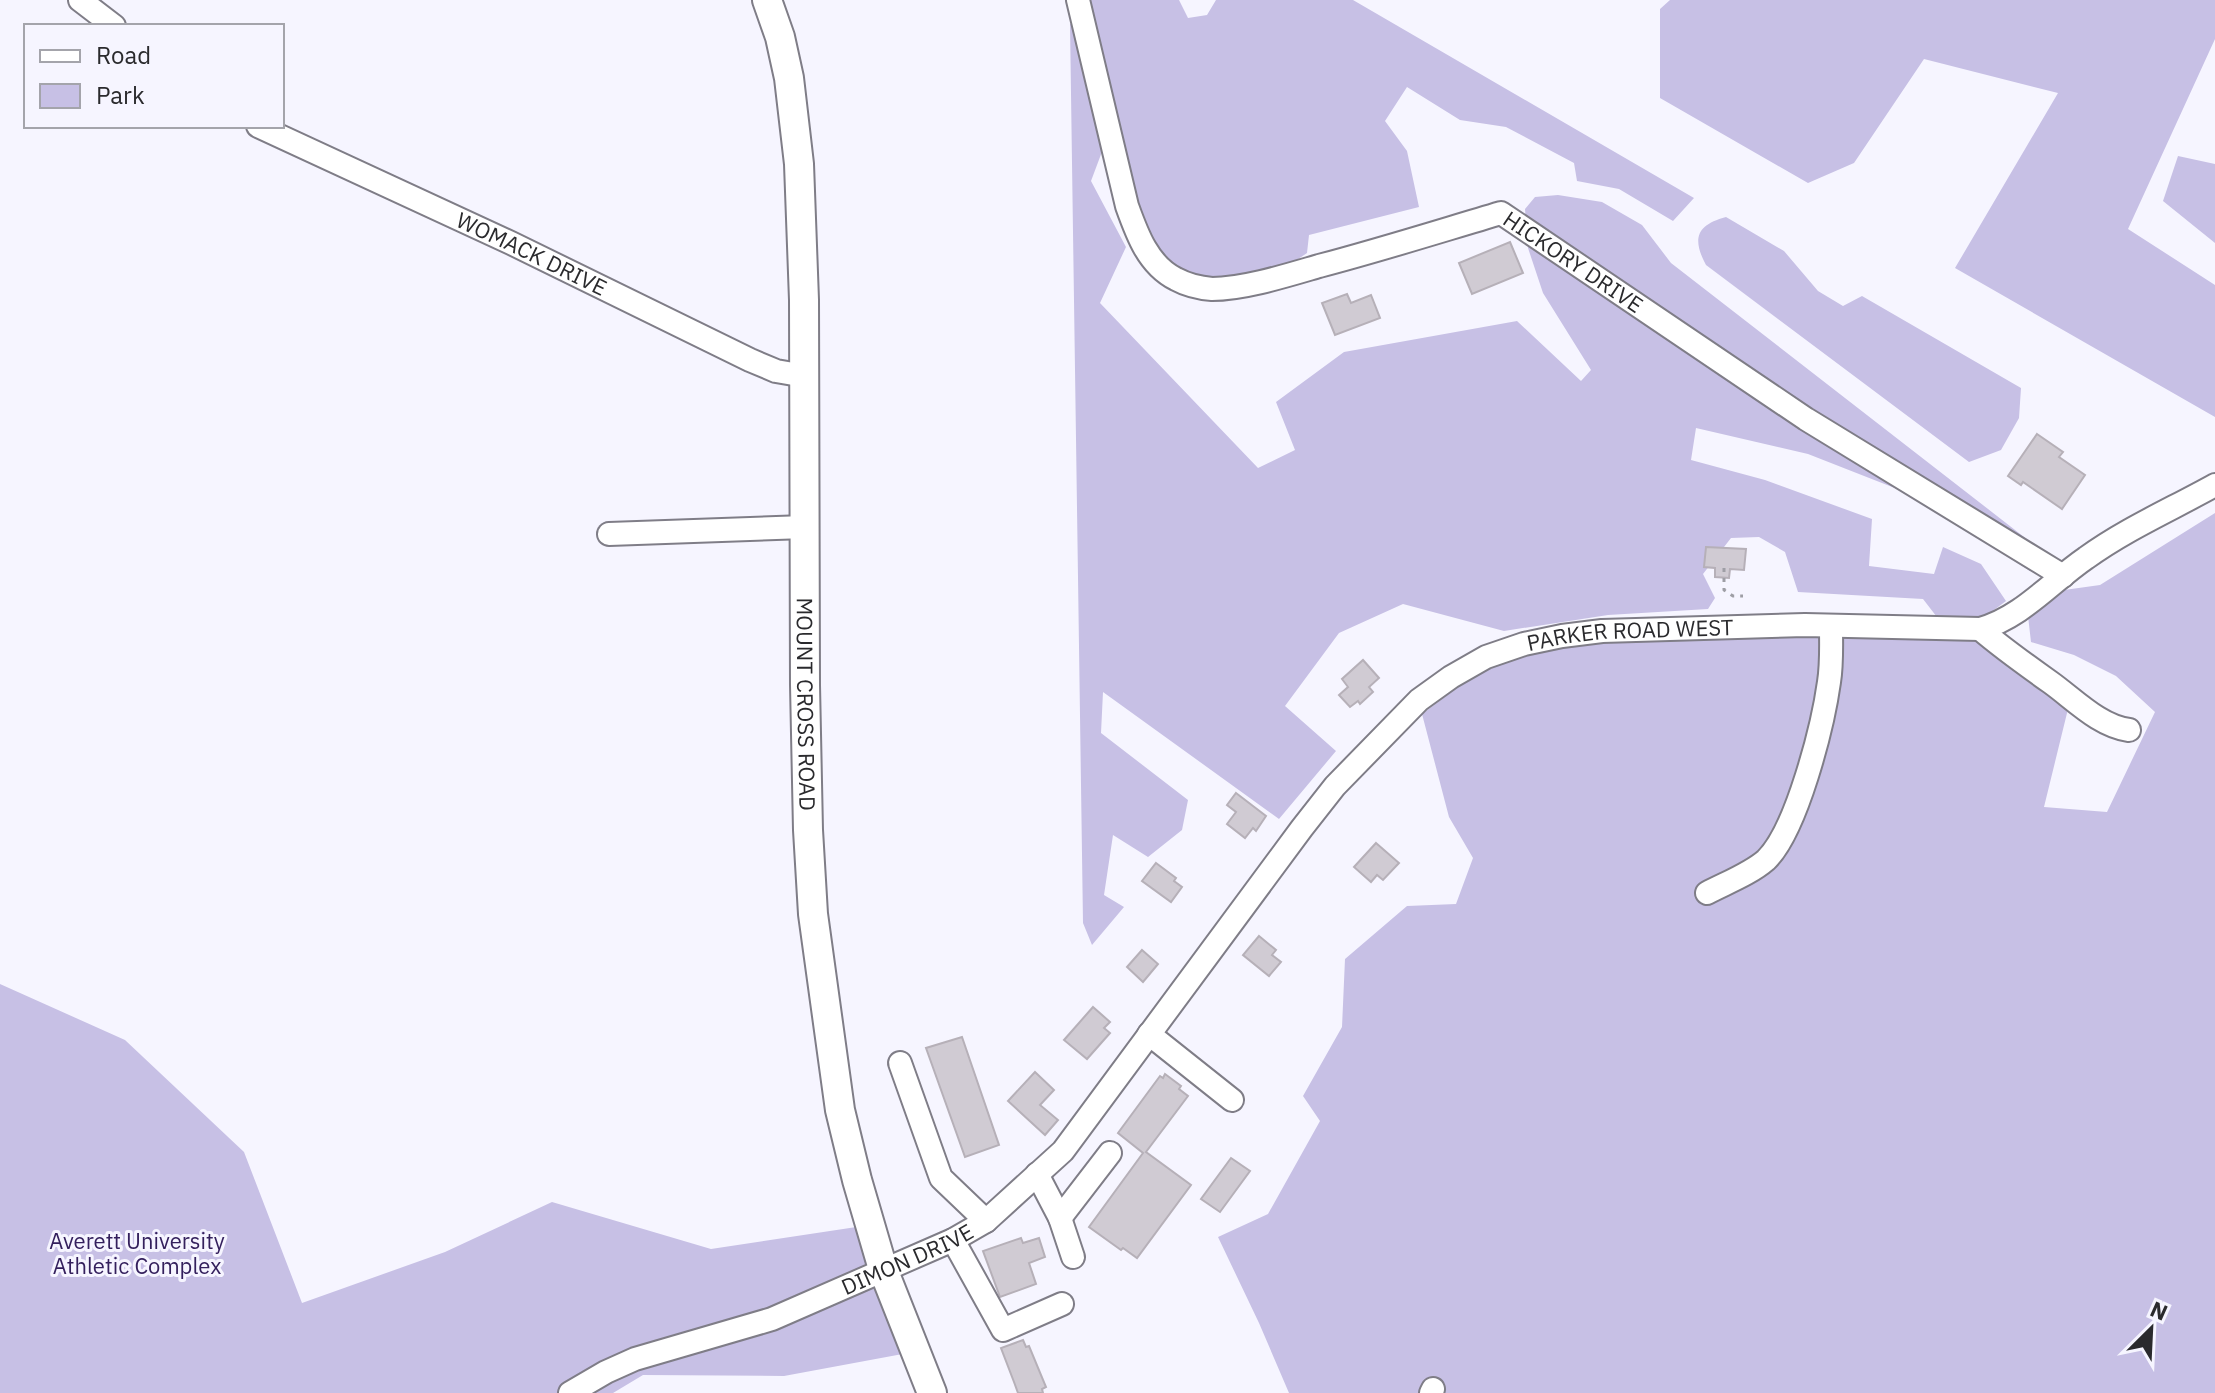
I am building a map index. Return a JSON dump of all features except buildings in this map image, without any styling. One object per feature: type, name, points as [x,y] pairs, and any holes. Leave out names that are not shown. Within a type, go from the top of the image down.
[{"type":"main road","name":"MOUNT CROSS ROAD","points":[[767,0],[780,37],[789,78],[799,164],[805,376],[807,758],[813,914],[840,1110],[857,1180],[883,1269],[932,1393]]},
{"type":"street","points":[[80,0],[111,24]]},
{"type":"street","name":"HICKORY DRIVE","points":[[1078,0],[1127,206],[1153,262],[1175,279],[1212,289],[1269,279],[1501,213],[1806,419],[2063,576]]},
{"type":"street","name":"WOMACK DRIVE","points":[[262,128],[511,243],[750,360],[776,371],[805,376]]},
{"type":"street","name":"PARKER ROAD WEST","points":[[1167,1010],[1335,786],[1419,700],[1486,657],[1511,648],[1575,634],[1618,630],[1805,625],[1980,629],[2006,620],[2113,540],[2215,485]]},
{"type":"street","points":[[609,534],[805,527]]},
{"type":"street","points":[[1707,893],[1766,859],[1786,830],[1815,746],[1831,659],[1831,627]]},
{"type":"street","points":[[1980,629],[2087,710],[2117,728],[2129,730]]},
{"type":"street","name":"DIMON DRIVE","points":[[570,1393],[635,1359],[772,1319],[953,1240],[986,1221],[1063,1151],[1167,1010]]},
{"type":"street","points":[[1149,1034],[1232,1100]]},
{"type":"street","points":[[900,1063],[941,1178],[986,1221]]},
{"type":"street","points":[[1060,1218],[1110,1153]]},
{"type":"street","points":[[1037,1174],[1060,1218],[1073,1257]]},
{"type":"street","points":[[953,1240],[1003,1330],[1062,1304]]},
{"type":"path","points":[[1724,568],[1724,590],[1733,596],[1743,596]]},
{"type":"green space","points":[[1087,0],[1179,0],[1188,18],[1207,15],[1216,0],[1353,0],[1694,198],[1673,221],[1619,189],[1577,181],[1574,163],[1506,127],[1460,120],[1407,87],[1385,121],[1407,151],[1419,207],[1309,235],[1307,253],[1285,268],[1218,284],[1173,270],[1133,211]]},
{"type":"green space","points":[[1670,0],[2215,0],[2215,39],[2128,229],[2215,285],[2215,417],[1955,268],[2058,93],[1924,59],[1854,163],[1808,183],[1660,98],[1660,9]]},
{"type":"green space","points":[[1076,22],[1103,149],[1091,181],[1126,247],[1100,303],[1258,468],[1295,450],[1276,402],[1344,352],[1517,321],[1581,381],[1591,370],[1543,293],[1528,248],[1525,209],[1535,197],[1558,195],[1602,202],[1642,225],[1671,263],[2046,554],[2030,571],[1910,494],[1808,454],[1696,428],[1691,460],[1765,480],[1872,519],[1869,566],[1934,574],[1943,547],[1981,564],[2006,601],[1978,622],[1940,621],[1923,599],[1798,592],[1785,552],[1759,537],[1731,538],[1703,574],[1715,598],[1708,609],[1608,615],[1504,631],[1403,604],[1339,633],[1285,706],[1336,751],[1279,819],[1103,692],[1101,733],[1188,800],[1182,830],[1148,857],[1113,835],[1104,895],[1124,907],[1092,945],[1083,923],[1070,24]]},
{"type":"green space","points":[[2178,156],[2215,164],[2215,243],[2163,201]]},
{"type":"green space","points":[[1726,217],[1784,251],[1818,291],[1843,306],[1862,296],[2021,388],[2019,418],[2001,450],[1969,462],[1706,265],[1699,248],[1700,234],[1708,224]]},
{"type":"green space","points":[[2215,513],[2215,1393],[1289,1393],[1218,1237],[1268,1214],[1320,1121],[1303,1096],[1342,1027],[1345,959],[1407,906],[1456,904],[1473,858],[1449,817],[1422,714],[1482,669],[1533,651],[1617,639],[1822,632],[1976,639],[2068,709],[2044,807],[2107,812],[2155,712],[2116,676],[2074,655],[2031,642],[2028,616],[2057,591],[2100,585]]},
{"type":"green space","name":"Averett University Athletic Complex","points":[[0,984],[125,1040],[244,1152],[302,1303],[445,1252],[552,1202],[711,1249],[863,1226],[908,1353],[784,1376],[643,1375],[613,1393],[0,1393]]}]
